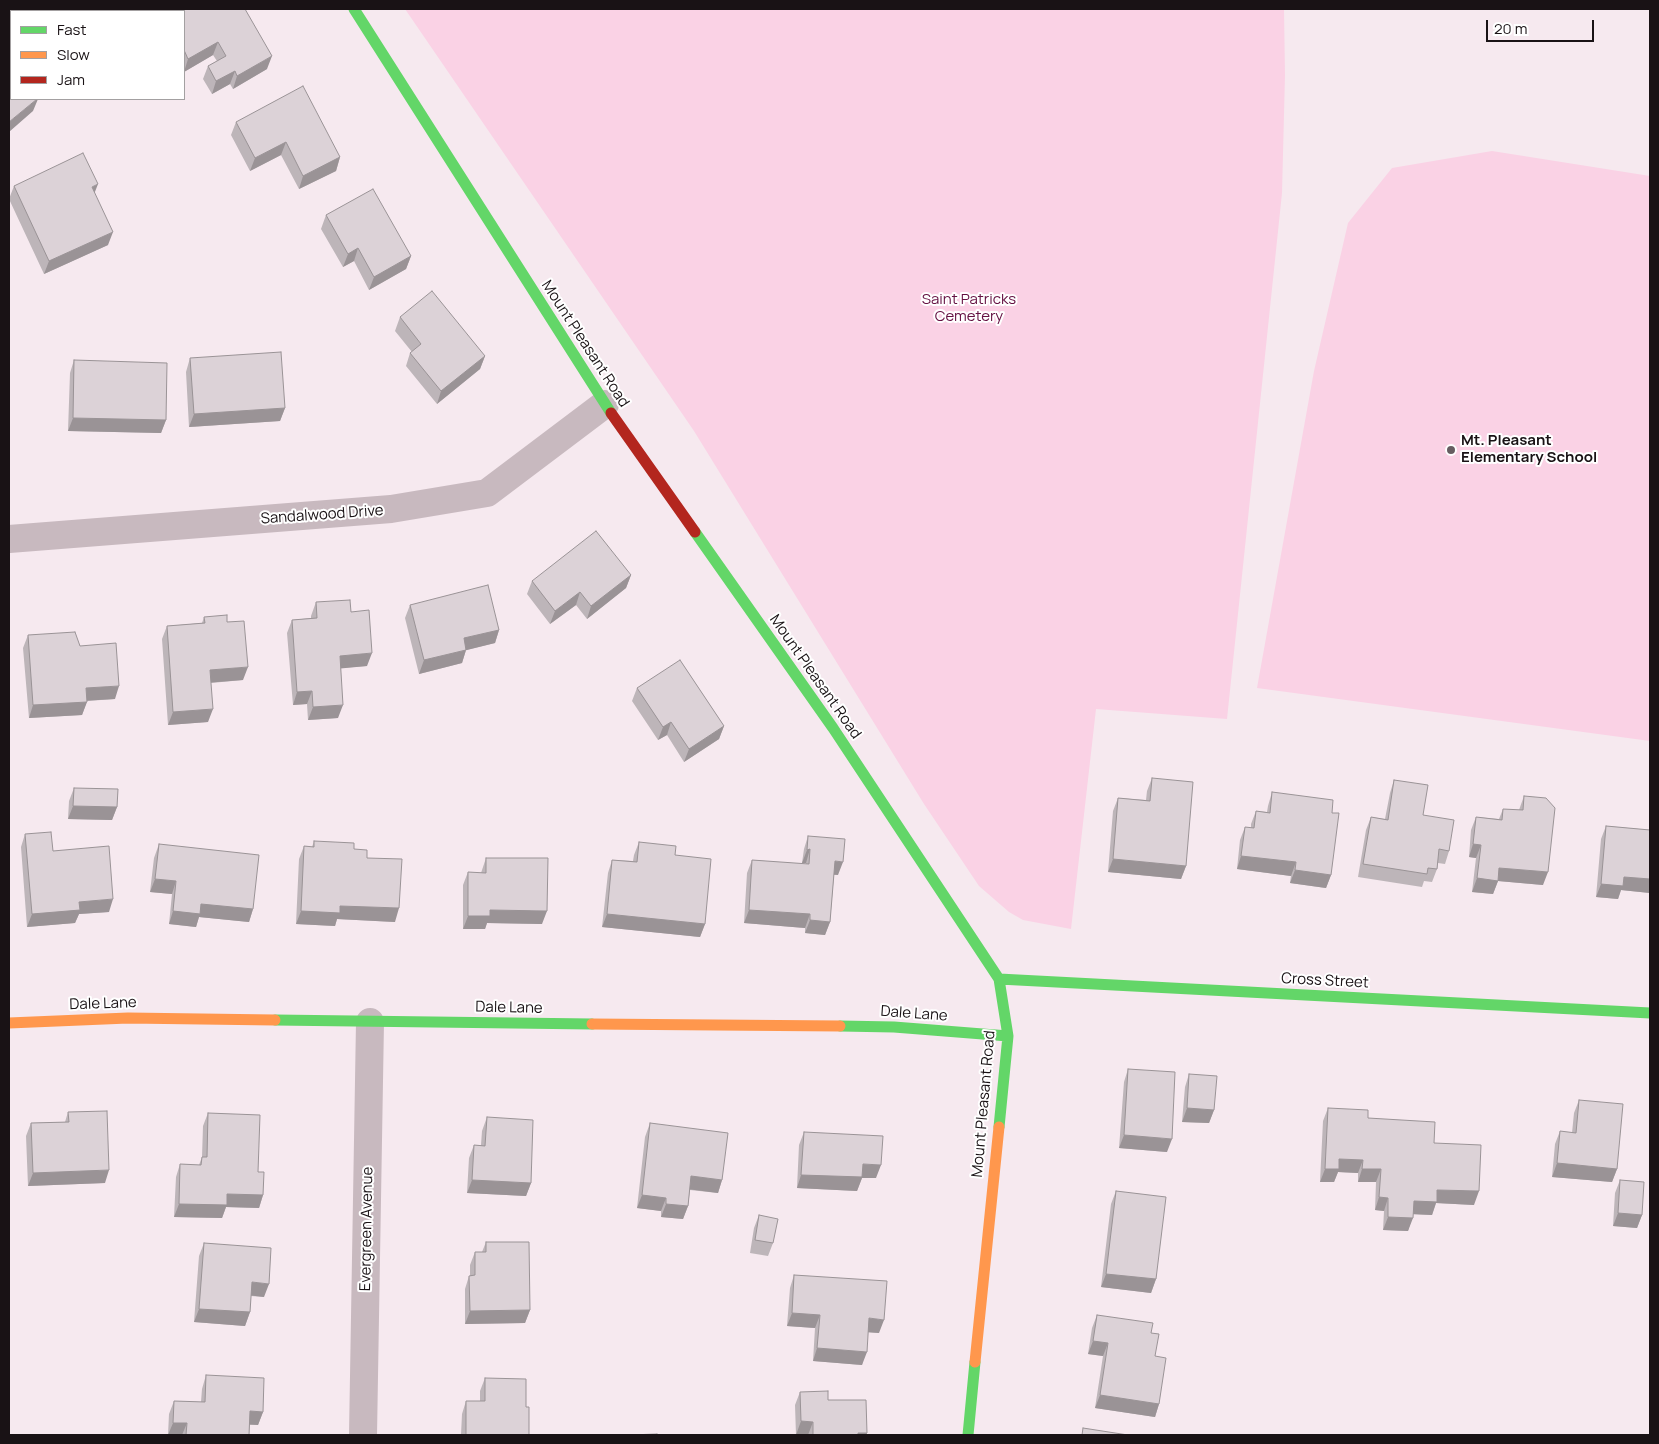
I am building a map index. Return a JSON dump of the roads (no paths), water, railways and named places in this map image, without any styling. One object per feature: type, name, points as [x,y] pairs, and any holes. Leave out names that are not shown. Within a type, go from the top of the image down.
[{"type":"street","name":"Mount Pleasant Road","points":[[354,9],[605,404],[833,728],[999,979],[1008,1036],[968,1435]]},
{"type":"street","name":"Sandalwood Drive","points":[[9,539],[391,510],[487,493],[605,404]]},
{"type":"street","name":"Cross Street","points":[[999,979],[1650,1013]]},
{"type":"street","name":"Dale Lane","points":[[9,1023],[128,1018],[894,1026],[1008,1036]]},
{"type":"street","name":"Evergreen Avenue","points":[[363,1435],[370,1022]]},
{"type":"place","name":"Mt. Pleasant Elementary School","points":[[1451,450]]},
{"type":"park label","name":"Saint Patricks Cemetery","points":[[969,308]]}]
